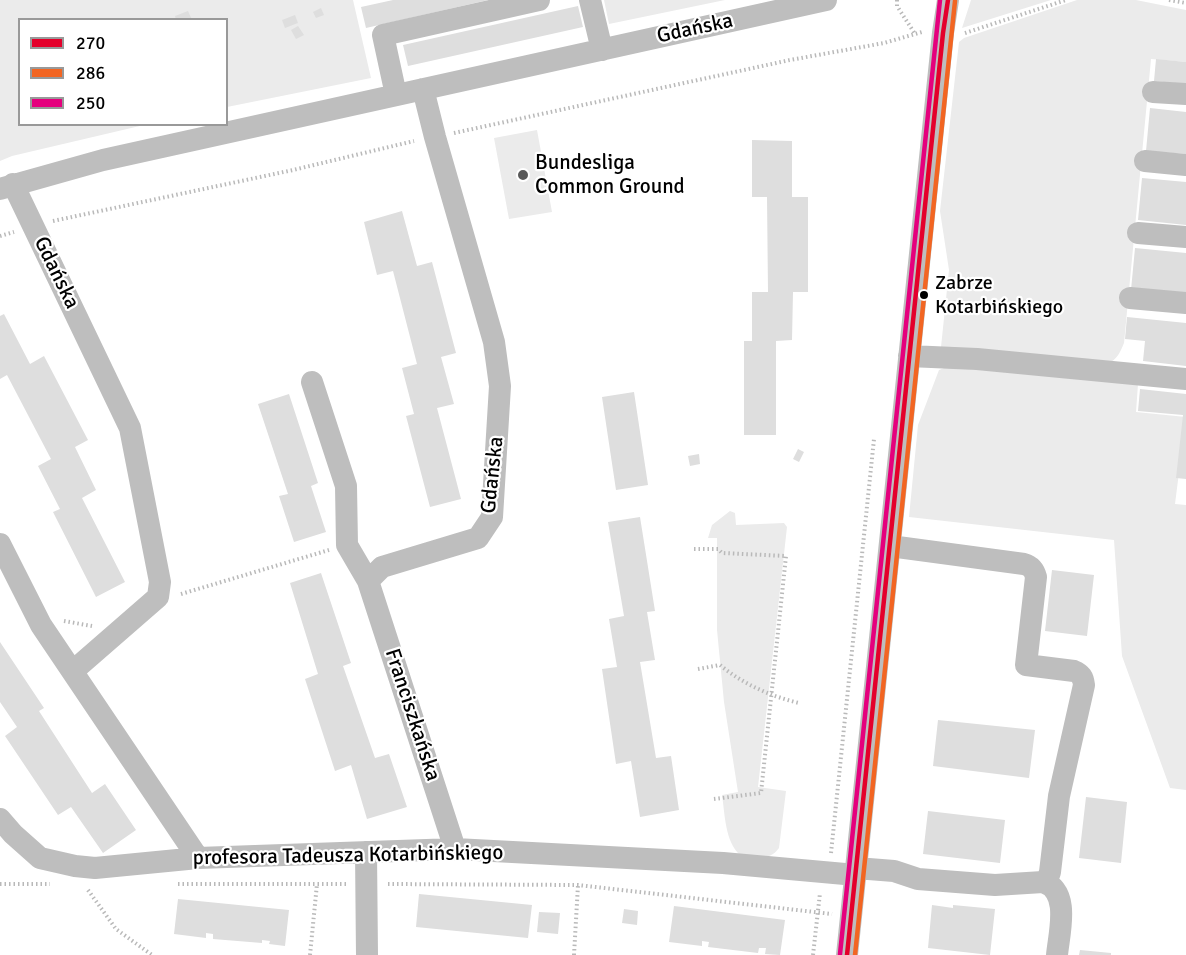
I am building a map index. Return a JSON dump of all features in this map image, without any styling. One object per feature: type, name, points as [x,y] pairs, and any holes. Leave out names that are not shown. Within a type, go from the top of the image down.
[{"type":"street","points":[[396,95],[383,35],[539,0]]},
{"type":"street","points":[[590,0],[602,50]]},
{"type":"street","name":"Gdańska","points":[[158,597],[160,582],[130,428],[33,226],[7,186],[103,160],[826,0]]},
{"type":"street","points":[[847,955],[942,33],[948,0]]},
{"type":"street","name":"Gdańska","points":[[368,581],[382,567],[478,537],[492,517],[500,386],[494,342],[423,89]]},
{"type":"street","points":[[1153,92],[1186,94]]},
{"type":"street","points":[[1145,161],[1186,165]]},
{"type":"street","points":[[1138,233],[1186,237]]},
{"type":"street","points":[[1131,298],[1186,303]]},
{"type":"street","points":[[909,356],[977,359],[1186,379]]},
{"type":"street","points":[[312,382],[346,486],[347,545],[368,581]]},
{"type":"street","points":[[0,544],[36,616],[198,858]]},
{"type":"street","points":[[890,546],[1023,564],[1035,570],[1026,665],[1080,673],[1084,685],[1059,796],[1050,872],[1048,878],[1043,882],[1052,886],[1059,898],[1061,918],[1057,955]]},
{"type":"street","name":"Franciszkańska","points":[[368,581],[455,849]]},
{"type":"street","points":[[73,671],[158,597]]},
{"type":"street","name":"profesora Tadeusza Kotarbińskiego","points":[[0,819],[40,858],[95,868],[198,858],[455,849],[780,867],[823,872],[894,871],[918,879],[995,885],[1043,882]]},
{"type":"street","points":[[366,852],[367,955]]},
{"type":"path","points":[[897,0],[897,6],[915,34]]},
{"type":"path","points":[[0,236],[33,226],[435,137],[778,63],[884,43],[927,31],[962,34],[1066,0]]},
{"type":"path","points":[[1169,0],[1186,3]]},
{"type":"path","points":[[813,955],[823,872],[830,865],[874,439]]},
{"type":"path","points":[[158,597],[174,596],[347,545]]},
{"type":"path","points":[[694,549],[718,549],[722,553],[786,556],[761,793],[714,799]]},
{"type":"path","points":[[36,616],[122,630]]},
{"type":"path","points":[[698,669],[720,665],[731,674],[771,696],[799,704]]},
{"type":"path","points":[[0,884],[60,884]]},
{"type":"path","points":[[84,884],[116,929],[152,955]]},
{"type":"path","points":[[177,884],[578,885],[851,916]]},
{"type":"path","points":[[310,955],[317,884]]},
{"type":"path","points":[[574,955],[578,885]]},
{"type":"shaded area","points":[[0,0],[353,0],[371,78],[228,107],[228,18],[18,18],[18,126],[140,126],[12,156],[0,161]]},
{"type":"shaded area","points":[[604,0],[725,0],[609,24]]},
{"type":"shaded area","points":[[971,0],[1051,0],[962,28]]},
{"type":"shaded area","points":[[1077,0],[1136,0],[1186,10],[1186,62],[1151,59],[1124,343],[1118,355],[1108,364],[941,347],[949,270],[940,211],[959,42],[964,38]]},
{"type":"shaded area","name":"Bundesliga Common Ground","points":[[537,130],[552,212],[509,219],[494,138]]},
{"type":"shaded area","points":[[947,367],[1138,384],[1136,412],[1186,417],[1175,504],[1186,505],[1186,790],[1170,788],[1122,656],[1114,540],[909,517],[918,425],[939,370]]},
{"type":"shaded area","points":[[730,511],[735,513],[736,525],[784,523],[787,527],[758,787],[786,791],[779,848],[771,855],[761,858],[740,855],[731,843],[726,827],[722,795],[738,792],[724,702],[717,630],[717,538],[708,538],[712,525]]},
{"type":"building","points":[[393,0],[488,0],[366,28],[361,7]]},
{"type":"building","points":[[578,6],[583,27],[408,66],[403,45]]},
{"type":"building","points":[[321,8],[324,15],[316,18],[313,12]]},
{"type":"building","points":[[188,11],[191,18],[176,18],[175,16]]},
{"type":"building","points":[[295,15],[298,23],[285,28],[282,20]]},
{"type":"building","points":[[298,26],[304,35],[296,39],[291,30]]},
{"type":"building","points":[[1156,59],[1186,62],[1186,84],[1154,81]]},
{"type":"building","points":[[1150,108],[1186,112],[1186,154],[1146,151]]},
{"type":"building","points":[[752,140],[792,141],[792,197],[808,197],[808,292],[793,292],[792,340],[776,341],[776,435],[744,435],[744,341],[752,341],[752,292],[768,292],[767,197],[752,197]]},
{"type":"building","points":[[1142,178],[1186,182],[1186,225],[1138,220]]},
{"type":"building","points":[[402,211],[417,266],[432,262],[456,353],[441,357],[454,404],[437,408],[461,499],[430,507],[406,416],[414,414],[402,368],[417,364],[393,271],[377,275],[364,222]]},
{"type":"building","points":[[1135,248],[1186,253],[1186,295],[1131,290]]},
{"type":"building","points":[[4,314],[30,364],[44,356],[88,440],[75,447],[96,490],[82,498],[125,582],[96,597],[53,512],[60,509],[38,466],[51,459],[7,375],[0,379],[0,316]]},
{"type":"building","points":[[1127,317],[1186,323],[1186,366],[1143,361],[1145,341],[1125,339]]},
{"type":"building","points":[[1140,389],[1186,394],[1186,479],[1176,478],[1183,415],[1138,411]]},
{"type":"building","points":[[634,392],[648,485],[616,490],[602,397]]},
{"type":"building","points":[[289,394],[318,483],[311,486],[326,532],[294,542],[279,496],[288,494],[258,404]]},
{"type":"building","points":[[798,449],[804,452],[799,462],[793,459]]},
{"type":"building","points":[[699,454],[700,464],[690,466],[688,456]]},
{"type":"building","points":[[640,517],[655,611],[647,612],[655,660],[640,662],[656,758],[671,756],[679,810],[640,817],[631,761],[616,764],[602,669],[617,667],[609,619],[624,616],[608,522]]},
{"type":"building","points":[[1052,570],[1094,575],[1087,636],[1045,631]]},
{"type":"building","points":[[321,573],[351,663],[343,666],[375,758],[389,754],[407,807],[367,819],[351,765],[335,771],[305,679],[318,674],[290,583]]},
{"type":"building","points":[[0,642],[44,708],[39,711],[92,793],[105,784],[136,830],[103,853],[71,807],[58,815],[5,736],[17,727],[0,702]]},
{"type":"building","points":[[938,720],[1035,730],[1029,778],[933,766]]},
{"type":"building","points":[[1086,797],[1127,802],[1121,863],[1079,858]]},
{"type":"building","points":[[928,811],[1005,820],[1000,863],[923,854]]},
{"type":"building","points":[[419,894],[532,905],[528,938],[416,927]]},
{"type":"building","points":[[178,899],[289,910],[285,946],[269,944],[270,941],[262,940],[262,943],[213,939],[213,934],[206,933],[206,938],[174,934]]},
{"type":"building","points":[[932,905],[995,909],[990,955],[928,948]]},
{"type":"building","points":[[674,906],[785,920],[780,955],[765,954],[766,948],[759,948],[758,953],[708,947],[709,942],[702,941],[702,946],[669,942]]},
{"type":"building","points":[[624,909],[638,911],[637,925],[622,923]]},
{"type":"building","points":[[539,912],[560,913],[558,934],[537,932]]},
{"type":"building","points":[[1080,950],[1111,953],[1111,955],[1079,955]]},
{"type":"transit line","name":"250","points":[[840,954],[940,0]]},
{"type":"transit line","name":"270","points":[[847,955],[948,0]]},
{"type":"transit line","name":"286","points":[[855,955],[955,1]]},
{"type":"place","name":"Bundesliga Common Ground","points":[[523,175]]},
{"type":"place","name":"Zabrze Kotarbińskiego","points":[[924,295]]}]
